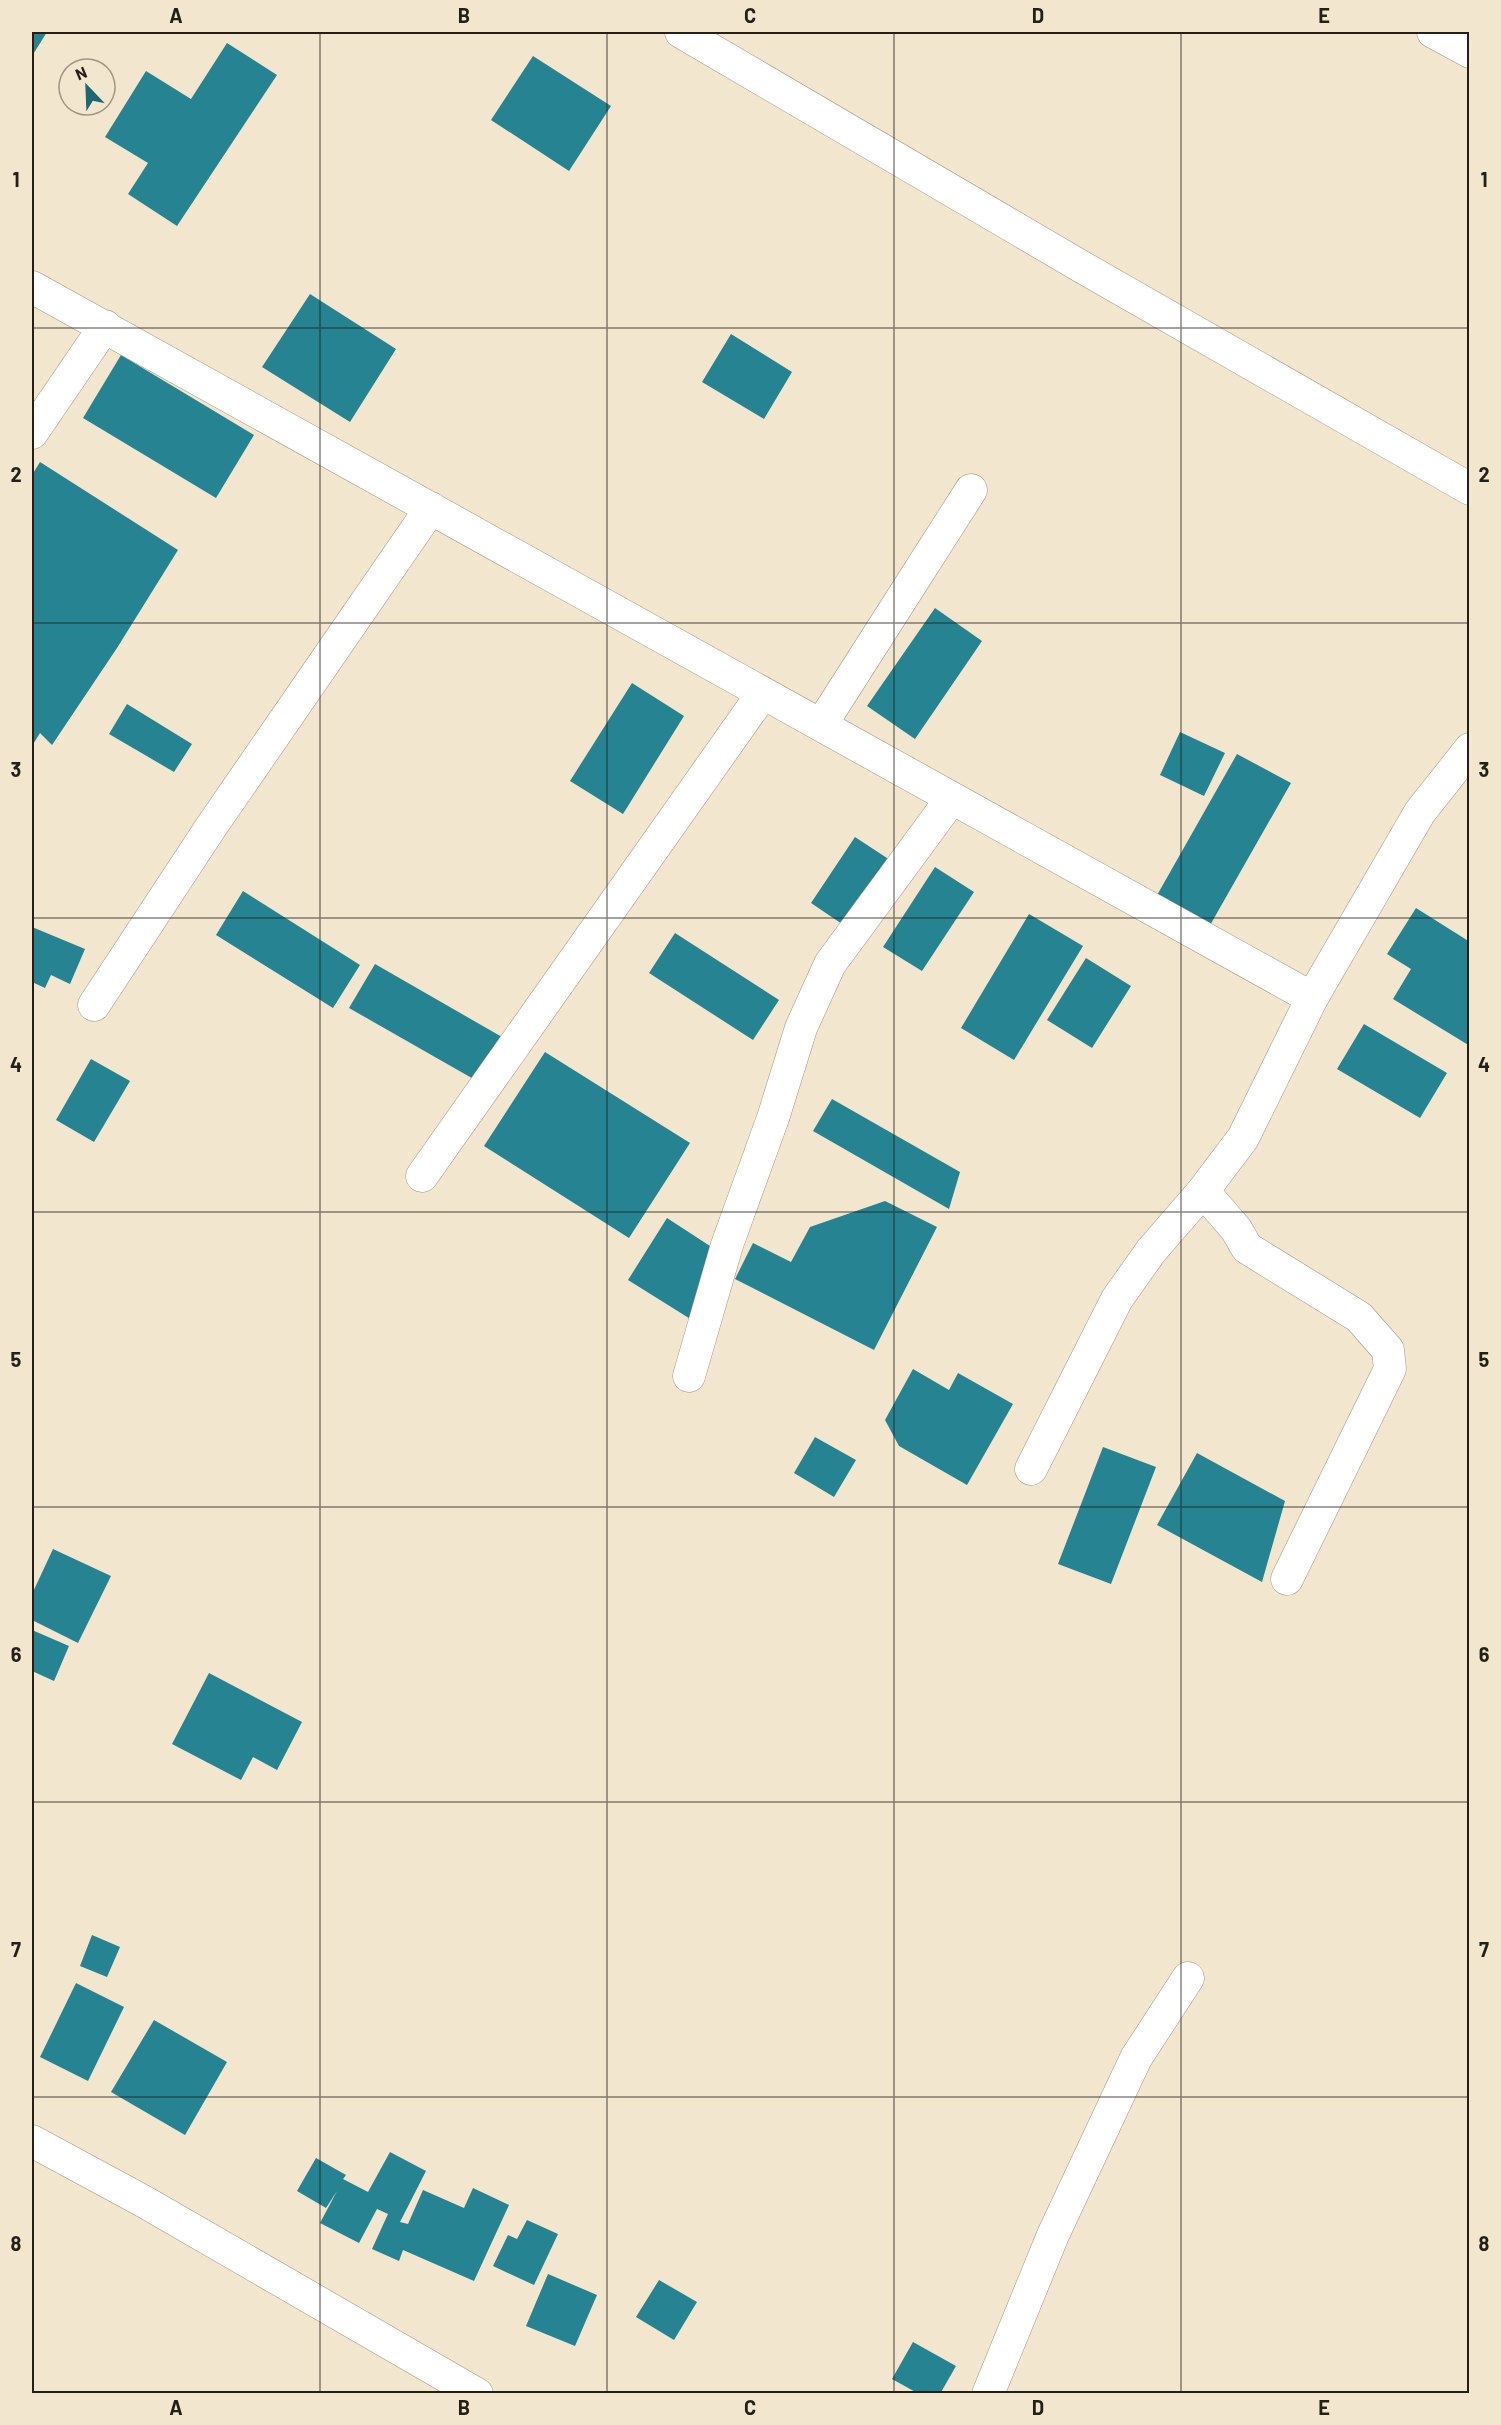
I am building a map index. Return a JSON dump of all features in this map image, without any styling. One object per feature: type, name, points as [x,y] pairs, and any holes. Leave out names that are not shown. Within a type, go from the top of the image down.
[{"type":"street","points":[[681,32],[1071,261],[1470,489]]},
{"type":"street","points":[[1433,32],[1470,52]]},
{"type":"street","points":[[32,287],[1312,998]]},
{"type":"street","points":[[32,434],[105,326]]},
{"type":"street","points":[[821,725],[971,490]]},
{"type":"street","points":[[94,1005],[212,826],[431,508]]},
{"type":"street","points":[[422,1176],[763,693]]},
{"type":"street","points":[[1031,1469],[1117,1299],[1151,1251],[1203,1191],[1243,1138],[1312,998],[1420,812],[1470,749]]},
{"type":"street","points":[[689,1376],[727,1245],[774,1118],[801,1028],[830,964],[952,798]]},
{"type":"street","points":[[1203,1191],[1236,1229],[1247,1248],[1359,1317],[1388,1350],[1390,1369],[1287,1579]]},
{"type":"street","points":[[988,2394],[1053,2235],[1136,2058],[1188,1978]]},
{"type":"street","points":[[32,2141],[143,2201],[477,2394]]},
{"type":"building","points":[[32,32],[47,32],[32,56]]},
{"type":"building","points":[[227,43],[277,75],[177,226],[128,194],[148,163],[105,137],[146,71],[191,99]]},
{"type":"building","points":[[533,56],[611,106],[569,171],[491,120]]},
{"type":"building","points":[[310,294],[396,349],[350,422],[262,367]]},
{"type":"building","points":[[731,334],[792,372],[764,419],[702,382]]},
{"type":"building","points":[[121,355],[254,435],[216,498],[83,418]]},
{"type":"building","points":[[40,462],[178,550],[117,648],[52,745],[40,733],[32,746],[32,475]]},
{"type":"building","points":[[935,608],[982,641],[915,739],[867,706]]},
{"type":"building","points":[[632,683],[684,716],[623,814],[570,781]]},
{"type":"building","points":[[127,704],[192,744],[174,772],[109,734]]},
{"type":"building","points":[[1180,732],[1225,753],[1204,796],[1160,775]]},
{"type":"building","points":[[1237,754],[1291,783],[1209,927],[1156,897]]},
{"type":"building","points":[[855,837],[893,862],[848,928],[811,903]]},
{"type":"building","points":[[935,867],[974,892],[922,971],[883,947]]},
{"type":"building","points":[[243,891],[360,965],[333,1008],[216,935]]},
{"type":"building","points":[[1416,908],[1470,942],[1470,1046],[1393,999],[1411,969],[1387,954]]},
{"type":"building","points":[[1029,914],[1083,946],[1014,1060],[961,1028]]},
{"type":"building","points":[[32,927],[85,949],[70,984],[51,975],[45,988],[32,982]]},
{"type":"building","points":[[675,933],[779,1000],[753,1040],[649,973]]},
{"type":"building","points":[[1086,958],[1131,986],[1092,1048],[1047,1020]]},
{"type":"building","points":[[375,964],[502,1037],[477,1081],[349,1008]]},
{"type":"building","points":[[1364,1024],[1447,1073],[1420,1118],[1337,1069]]},
{"type":"building","points":[[545,1052],[690,1143],[629,1238],[484,1146]]},
{"type":"building","points":[[91,1059],[130,1081],[94,1142],[56,1120]]},
{"type":"building","points":[[832,1099],[960,1172],[949,1209],[813,1131]]},
{"type":"building","points":[[885,1201],[937,1227],[874,1350],[735,1279],[753,1243],[791,1262],[810,1227]]},
{"type":"building","points":[[667,1218],[710,1246],[692,1320],[628,1280]]},
{"type":"building","points":[[913,1369],[949,1390],[958,1373],[1013,1404],[967,1485],[899,1446],[885,1420]]},
{"type":"building","points":[[815,1437],[856,1460],[834,1497],[794,1473]]},
{"type":"building","points":[[1103,1447],[1156,1467],[1111,1584],[1058,1564]]},
{"type":"building","points":[[1197,1453],[1285,1501],[1262,1582],[1157,1525]]},
{"type":"building","points":[[53,1549],[111,1576],[78,1643],[32,1620],[32,1594]]},
{"type":"building","points":[[32,1630],[69,1646],[54,1681],[32,1671]]},
{"type":"building","points":[[209,1673],[302,1722],[277,1770],[253,1757],[241,1780],[172,1744]]},
{"type":"building","points":[[92,1935],[120,1947],[107,1977],[80,1966]]},
{"type":"building","points":[[76,1983],[124,2007],[88,2081],[40,2057]]},
{"type":"building","points":[[154,2020],[227,2062],[185,2135],[111,2092]]},
{"type":"building","points":[[390,2152],[426,2171],[400,2222],[408,2224],[423,2190],[464,2208],[473,2188],[509,2205],[474,2281],[403,2250],[399,2261],[372,2249],[388,2214],[377,2209],[359,2243],[320,2223],[337,2191],[326,2208],[297,2191],[316,2158],[346,2175],[343,2179],[368,2192]]},
{"type":"building","points":[[527,2220],[558,2234],[534,2285],[493,2266],[508,2235],[517,2239]]},
{"type":"building","points":[[548,2274],[597,2295],[575,2346],[526,2326]]},
{"type":"building","points":[[659,2280],[697,2302],[674,2340],[636,2317]]},
{"type":"building","points":[[913,2342],[956,2366],[940,2394],[919,2394],[892,2379]]}]
